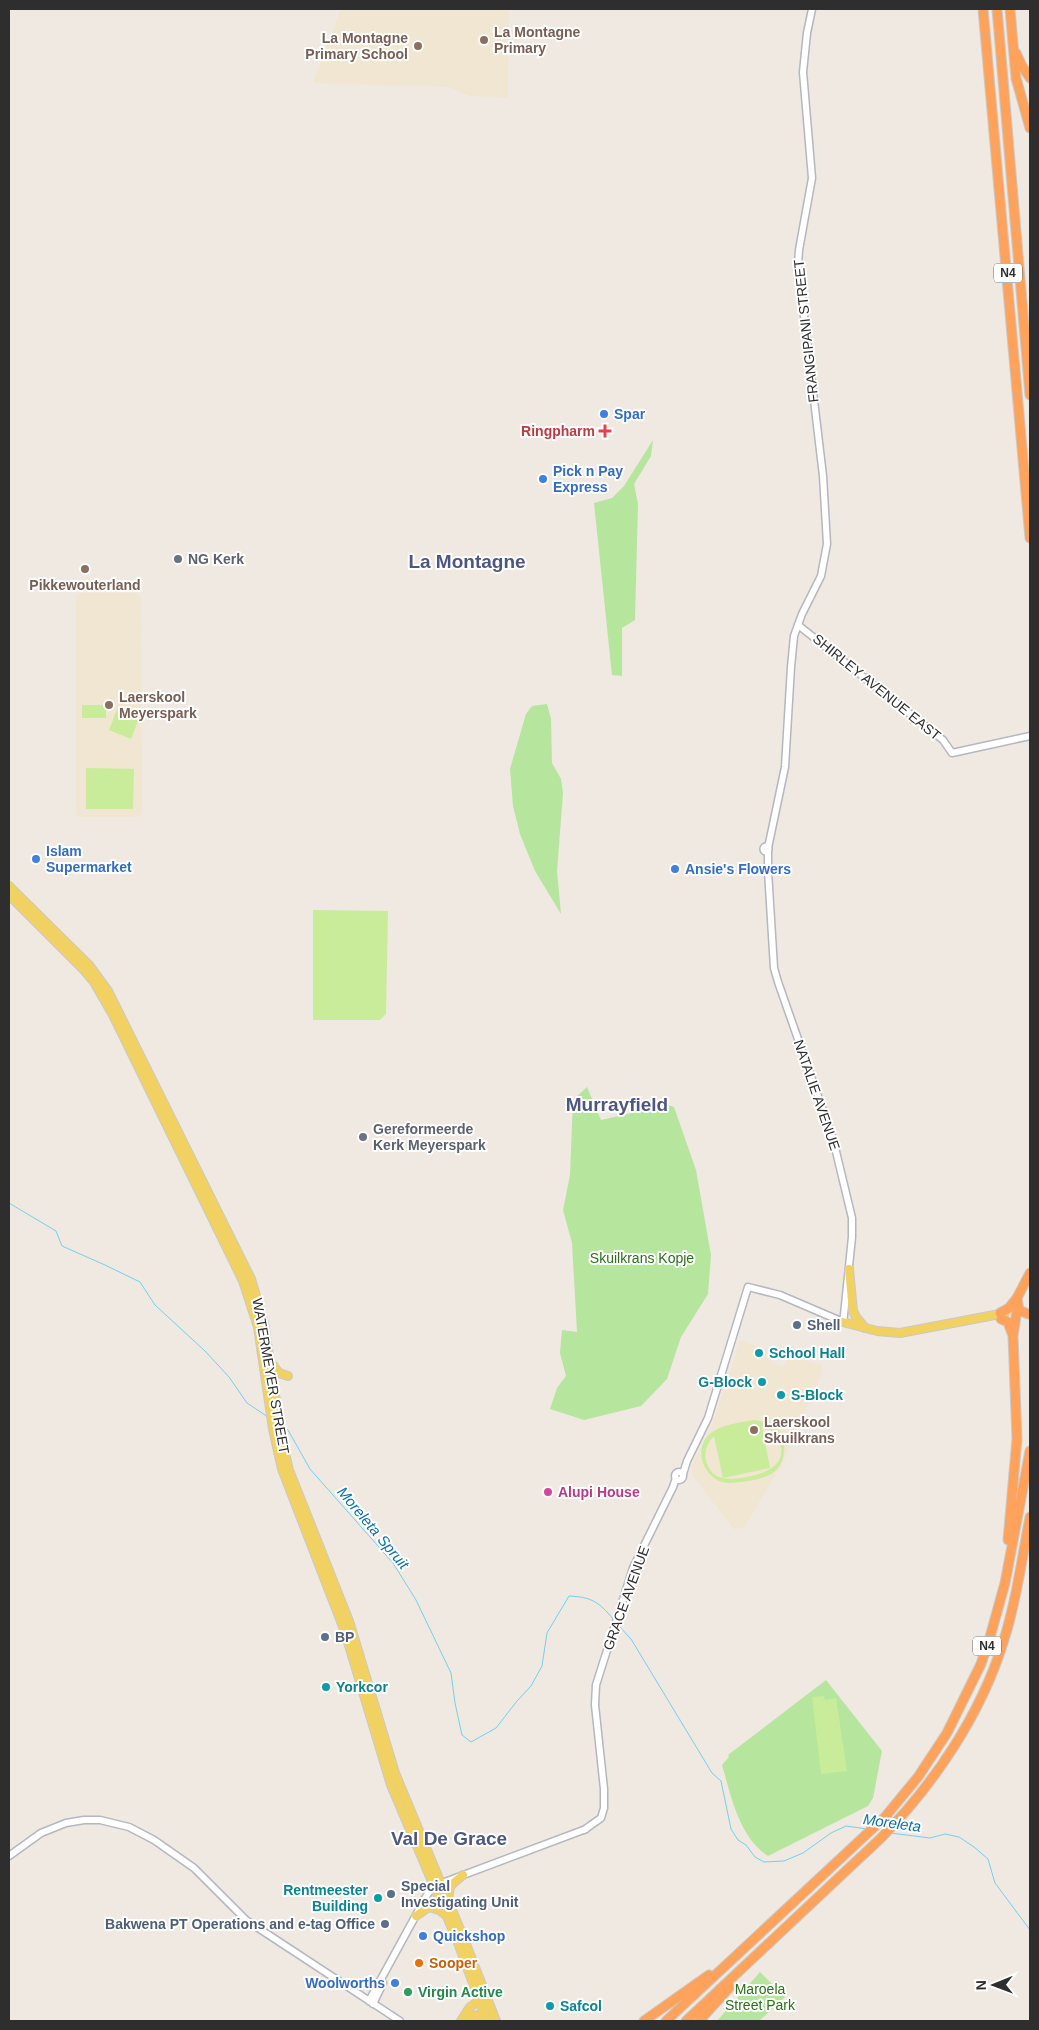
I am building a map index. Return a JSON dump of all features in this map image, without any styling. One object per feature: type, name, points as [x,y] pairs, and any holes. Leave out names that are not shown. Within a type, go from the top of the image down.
[{"type":"highway","name":"N4","points":[[983,9],[1030,538]]},
{"type":"highway","name":"N4","points":[[996,9],[1030,395]]},
{"type":"highway","points":[[1010,9],[1016,78],[1030,128]]},
{"type":"highway","points":[[1012,40],[1020,62],[1030,78]]},
{"type":"highway","points":[[1005,1583],[1016,1439],[1013,1336],[1010,1325],[1000,1316],[1017,1298],[1030,1273]]},
{"type":"highway","points":[[1013,1336],[1023,1312],[1017,1298]]},
{"type":"highway","name":"N4","points":[[666,2021],[884,1817],[918,1777],[954,1721],[981,1664],[990,1637],[1005,1583],[1030,1451]]},
{"type":"highway","name":"N4","points":[[686,2021],[898,1821],[953,1748],[994,1670],[1012,1613],[1030,1517]]},
{"type":"highway","points":[[1012,1613],[1030,1546]]},
{"type":"highway","points":[[699,2021],[763,1950]]},
{"type":"highway","points":[[644,2021],[738,1954]]},
{"type":"main road","name":"WATERMEYER STREET","points":[[9,886],[89,965],[114,1001],[250,1279],[264,1323],[280,1433],[289,1470],[349,1621],[395,1774],[447,1916],[484,2001],[496,2021]]},
{"type":"main road","name":"WATERMEYER STREET","points":[[9,895],[94,982],[249,1295],[258,1327],[273,1429],[282,1469],[345,1632],[391,1785],[437,1885],[449,1903],[484,2001],[487,2021]]},
{"type":"main road","points":[[849,1269],[854,1311],[856,1317],[865,1328]]},
{"type":"main road","points":[[843,1322],[889,1333],[900,1333],[950,1324],[962,1324],[1023,1312]]},
{"type":"main road","points":[[270,1358],[276,1370],[289,1376],[282,1380],[274,1389]]},
{"type":"main road","points":[[449,1903],[447,1894],[450,1886],[464,1875]]},
{"type":"main road","points":[[416,1916],[431,1907],[447,1916]]},
{"type":"main road","points":[[467,2020],[484,2001]]},
{"type":"main road","points":[[461,2021],[470,2007],[484,2001]]},
{"type":"main road","points":[[467,2020],[478,2015],[487,2021]]},
{"type":"street","name":"FRANGIPANI STREET","points":[[798,625],[821,576],[826,556],[828,532],[821,454],[798,265],[798,250],[812,173],[802,77],[808,9]]},
{"type":"street","name":"FRANGIPANI STREET","points":[[807,33],[812,9]]},
{"type":"street","name":"SHIRLEY AVENUE EAST","points":[[798,625],[939,737],[947,744],[952,753],[1028,737]]},
{"type":"street","name":"NATALIE AVENUE","points":[[798,625],[793,641],[790,667],[785,767],[766,849],[774,968],[834,1139],[852,1218],[843,1322]]},
{"type":"street","name":"GRACE AVENUE","points":[[464,1875],[584,1830],[595,1825],[604,1813],[604,1789],[595,1705],[596,1685],[636,1563],[708,1418],[748,1287],[780,1295],[843,1322]]},
{"type":"street","points":[[9,1856],[41,1833],[66,1823],[93,1820],[116,1823],[136,1830],[155,1840],[203,1875],[234,1913],[245,1923],[400,2021]]},
{"type":"street","points":[[371,2002],[427,1896],[437,1885],[464,1875]]},
{"type":"shaded area","name":"La Montagne Primary School","points":[[341,9],[509,9],[508,98],[470,96],[449,87],[313,83]]},
{"type":"shaded area","name":"Laerskool Meyerspark","points":[[79,593],[137,593],[141,597],[142,813],[137,817],[80,817],[76,813],[76,596]]},
{"type":"shaded area","name":"Laerskool Skuilkrans","points":[[740,1340],[774,1352],[771,1363],[784,1367],[788,1356],[821,1365],[823,1371],[782,1464],[743,1529],[739,1527],[735,1530],[692,1475],[691,1468],[713,1423]]},
{"type":"green space","points":[[653,440],[651,456],[634,484],[638,504],[635,620],[622,628],[622,676],[612,675],[594,503],[612,498],[624,486]]},
{"type":"green space","points":[[547,704],[551,719],[552,763],[561,779],[563,793],[557,871],[561,914],[535,871],[520,834],[513,806],[510,769],[526,714],[532,706]]},
{"type":"green space","points":[[82,705],[106,705],[106,718],[82,718]]},
{"type":"green space","points":[[118,707],[140,716],[131,739],[109,730]]},
{"type":"green space","points":[[86,768],[134,769],[133,809],[86,809]]},
{"type":"green space","points":[[313,910],[388,911],[386,1014],[380,1020],[313,1020]]},
{"type":"green space","name":"Skuilkrans Kopje","points":[[587,1087],[601,1120],[628,1114],[657,1101],[674,1107],[696,1170],[711,1255],[708,1294],[681,1337],[667,1379],[641,1406],[584,1420],[550,1409],[557,1388],[566,1376],[560,1353],[562,1330],[577,1332],[572,1243],[563,1210],[570,1175],[573,1100]]},
{"type":"green space","points":[[754,1420],[766,1422],[777,1429],[783,1441],[784,1455],[779,1467],[774,1472],[753,1480],[730,1483],[721,1482],[708,1472],[701,1456],[705,1440],[711,1433],[731,1424]],"holes":[[[762,1426],[772,1431],[779,1441],[781,1449],[781,1456],[773,1467],[753,1476],[735,1479],[723,1478],[770,1468]],[[714,1436],[723,1478],[718,1477],[710,1470],[706,1460],[708,1445]]]},
{"type":"green space","points":[[826,1680],[882,1751],[873,1798],[868,1806],[768,1856],[758,1848],[743,1827],[722,1765],[729,1757],[728,1755]]},
{"type":"green space","points":[[824,1696],[825,1700],[836,1698],[847,1771],[821,1774],[812,1697]]},
{"type":"green space","name":"Maroela Street Park","points":[[760,1972],[785,1997],[759,2021],[717,2021]]},
{"type":"waterway","name":"Moreleta Spruit","points":[[9,1203],[56,1231],[62,1246],[140,1282],[155,1305],[205,1351],[229,1377],[247,1403],[268,1417]]},
{"type":"waterway","name":"Moreleta Spruit","points":[[284,1427],[288,1430],[310,1469],[393,1563],[416,1600],[451,1673],[462,1735],[471,1742],[496,1728],[531,1686],[542,1666],[547,1633],[569,1596],[589,1599],[604,1609],[614,1620]]},
{"type":"waterway","name":"Moreleta","points":[[618,1625],[631,1639],[712,1773],[721,1781],[731,1829],[738,1840],[746,1845],[755,1857],[764,1862],[784,1861],[803,1853],[831,1833],[846,1826],[867,1829]]},
{"type":"waterway","name":"Moreleta","points":[[890,1833],[930,1838],[945,1834],[959,1837],[974,1847],[988,1859],[995,1883],[1030,1930]]},
{"type":"place","name":"La Montagne Primary","points":[[484,40]]},
{"type":"place","name":"La Montagne Primary School","points":[[418,46]]},
{"type":"place","name":"Spar","points":[[604,414]]},
{"type":"place","name":"Ringpharm","points":[[605,431]]},
{"type":"place","name":"Pick n Pay Express","points":[[543,479]]},
{"type":"place","name":"NG Kerk","points":[[178,559]]},
{"type":"place","name":"Pikkewouterland","points":[[85,569]]},
{"type":"place","name":"Laerskool Meyerspark","points":[[109,705]]},
{"type":"place","name":"Islam Supermarket","points":[[36,859]]},
{"type":"place","name":"Ansie's Flowers","points":[[675,869]]},
{"type":"place","name":"Gereformeerde Kerk Meyerspark","points":[[363,1137]]},
{"type":"place","name":"Shell","points":[[797,1325]]},
{"type":"place","name":"School Hall","points":[[759,1353]]},
{"type":"place","name":"G-Block","points":[[762,1382]]},
{"type":"place","name":"S-Block","points":[[781,1395]]},
{"type":"place","name":"Laerskool Skuilkrans","points":[[754,1430]]},
{"type":"place","name":"Alupi House","points":[[548,1492]]},
{"type":"place","name":"BP","points":[[325,1637]]},
{"type":"place","name":"Yorkcor","points":[[326,1687]]},
{"type":"place","name":"Special Investigating Unit","points":[[391,1894]]},
{"type":"place","name":"Rentmeester Building","points":[[378,1898]]},
{"type":"place","name":"Bakwena PT Operations and e-tag Office","points":[[385,1924]]},
{"type":"place","name":"Quickshop","points":[[423,1936]]},
{"type":"place","name":"Sooper","points":[[419,1963]]},
{"type":"place","name":"Woolworths","points":[[395,1983]]},
{"type":"place","name":"Virgin Active","points":[[408,1992]]},
{"type":"place","name":"Safcol","points":[[550,2006]]},
{"type":"district","name":"La Montagne","points":[[467,561]]},
{"type":"district","name":"Murrayfield","points":[[617,1104]]},
{"type":"district","name":"Val De Grace","points":[[449,1838]]}]
